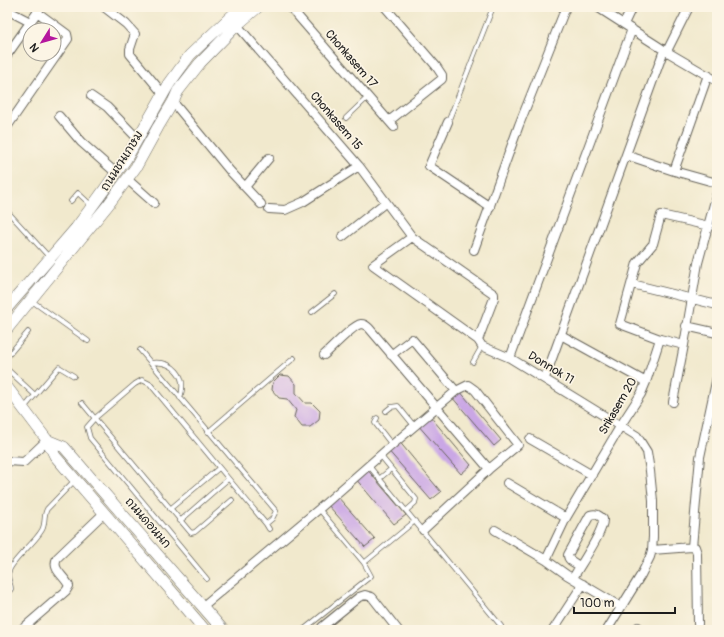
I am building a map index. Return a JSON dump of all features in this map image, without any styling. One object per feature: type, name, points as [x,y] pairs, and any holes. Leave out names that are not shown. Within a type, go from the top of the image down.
[{"type":"main road","name":"ถนนชนเกษม","points":[[7,308],[92,206],[116,173],[138,139],[169,84],[190,55],[241,7]]},
{"type":"main road","name":"ถนนชนเกษม","points":[[7,329],[108,205],[136,167],[178,91],[200,63],[236,25],[258,7]]},
{"type":"main road","name":"ถนนดอนนก","points":[[7,387],[47,440],[55,456],[205,630]]},
{"type":"main road","name":"ถนนดอนนก","points":[[47,440],[64,447],[223,630]]},
{"type":"street","points":[[104,7],[126,24],[135,34],[130,54],[164,95]]},
{"type":"street","name":"Chonkasem 17","points":[[290,7],[391,124],[442,79],[442,75],[386,7]]},
{"type":"street","points":[[474,250],[519,126],[566,7]]},
{"type":"street","points":[[597,7],[717,81]]},
{"type":"street","points":[[624,24],[632,7]]},
{"type":"street","points":[[545,378],[666,50],[690,7]]},
{"type":"street","points":[[7,10],[30,22],[39,9],[67,34],[68,39],[7,127]]},
{"type":"street","name":"Chonkasem 15","points":[[236,25],[359,166],[412,237],[494,294],[480,343]]},
{"type":"street","name":"Donnok 11","points":[[607,630],[641,575],[652,550],[654,537],[653,501],[647,452],[637,436],[545,378],[510,358],[632,29]]},
{"type":"street","points":[[7,53],[22,33]]},
{"type":"street","points":[[674,172],[708,75]]},
{"type":"street","points":[[91,96],[107,107],[138,139]]},
{"type":"street","points":[[173,102],[230,170],[265,207],[285,210],[303,202],[359,166]]},
{"type":"street","points":[[59,116],[81,142],[116,173]]},
{"type":"street","points":[[448,122],[429,166],[490,207]]},
{"type":"street","points":[[626,155],[674,172],[717,183]]},
{"type":"street","points":[[245,187],[269,158]]},
{"type":"street","points":[[127,179],[154,204]]},
{"type":"street","points":[[672,402],[684,345],[686,326],[698,263],[717,193]]},
{"type":"street","points":[[342,238],[386,202]]},
{"type":"street","points":[[684,345],[660,340],[620,324],[637,263],[653,244],[661,215],[709,226]]},
{"type":"street","points":[[412,237],[373,265],[480,343],[510,358]]},
{"type":"street","points":[[632,284],[717,305]]},
{"type":"street","points":[[324,355],[360,324],[363,324],[369,328],[489,469]]},
{"type":"street","points":[[686,326],[717,333]]},
{"type":"street","points":[[560,334],[646,382]]},
{"type":"street","points":[[391,355],[412,339],[456,392]]},
{"type":"street","name":"Srikasem 20","points":[[546,560],[566,518],[620,425],[641,394],[660,340]]},
{"type":"street","points":[[698,624],[697,553],[695,548],[692,546],[700,457],[717,377]]},
{"type":"street","points":[[203,606],[319,509],[414,426],[437,409],[456,392],[468,385],[475,390],[518,444],[423,530]]},
{"type":"street","points":[[530,439],[592,475]]},
{"type":"street","points":[[7,462],[24,462],[47,440]]},
{"type":"street","points":[[507,483],[566,518]]},
{"type":"street","points":[[21,630],[66,591],[69,586],[55,567],[55,562],[57,558],[104,513]]},
{"type":"street","points":[[573,578],[580,566],[601,529],[603,519],[600,515],[595,514],[590,516],[568,554],[570,561],[580,566]]},
{"type":"street","points":[[495,530],[621,607]]},
{"type":"street","points":[[652,550],[692,546]]},
{"type":"street","points":[[553,630],[583,584]]},
{"type":"street","points":[[322,627],[359,597],[365,596],[372,597],[398,630]]},
{"type":"street","points":[[636,630],[638,627],[642,630]]},
{"type":"lane","points":[[448,122],[493,7]]},
{"type":"lane","points":[[346,118],[368,97]]},
{"type":"lane","points":[[71,201],[78,193],[92,206]]},
{"type":"lane","points":[[7,211],[50,258]]},
{"type":"lane","points":[[312,312],[336,294]]},
{"type":"lane","points":[[31,300],[88,341]]},
{"type":"lane","points":[[7,357],[28,332]]},
{"type":"lane","points":[[473,362],[480,343]]},
{"type":"lane","points":[[140,350],[276,511],[272,519],[266,524]]},
{"type":"lane","points":[[208,432],[294,358]]},
{"type":"lane","points":[[150,363],[160,362],[171,365],[181,378],[183,391],[180,398]]},
{"type":"lane","points":[[23,408],[59,367],[74,376]]},
{"type":"lane","points":[[7,369],[35,395]]},
{"type":"lane","points":[[207,579],[90,438],[87,427],[94,419],[135,384],[142,380],[150,384],[269,529]]},
{"type":"lane","points":[[82,402],[94,419],[191,533],[195,532],[232,500]]},
{"type":"lane","points":[[386,411],[391,407],[398,406],[414,426]]},
{"type":"lane","points":[[377,418],[375,423],[392,445]]},
{"type":"lane","points":[[380,455],[416,499],[415,503],[407,510]]},
{"type":"lane","points":[[369,466],[407,510],[501,626]]},
{"type":"lane","points":[[170,509],[219,468]]},
{"type":"lane","points":[[379,479],[391,469]]},
{"type":"lane","points":[[180,520],[228,479]]},
{"type":"lane","points":[[7,594],[11,589],[8,575],[10,567],[31,546],[38,536],[44,525],[45,513],[75,480]]},
{"type":"lane","points":[[303,630],[371,576],[364,563],[319,509]]},
{"type":"lane","points":[[364,563],[415,520]]},
{"type":"building","points":[[280,375],[289,376],[296,384],[296,393],[305,403],[312,403],[320,411],[319,420],[310,427],[302,427],[294,417],[296,410],[287,399],[279,398],[272,390],[273,382]]},
{"type":"building","points":[[459,390],[501,440],[494,446],[451,396]]},
{"type":"building","points":[[429,415],[471,465],[461,474],[417,424]]},
{"type":"building","points":[[398,440],[441,492],[431,500],[387,449]]},
{"type":"building","points":[[366,468],[406,515],[394,524],[355,478]]},
{"type":"building","points":[[337,496],[375,539],[365,547],[328,505]]}]
